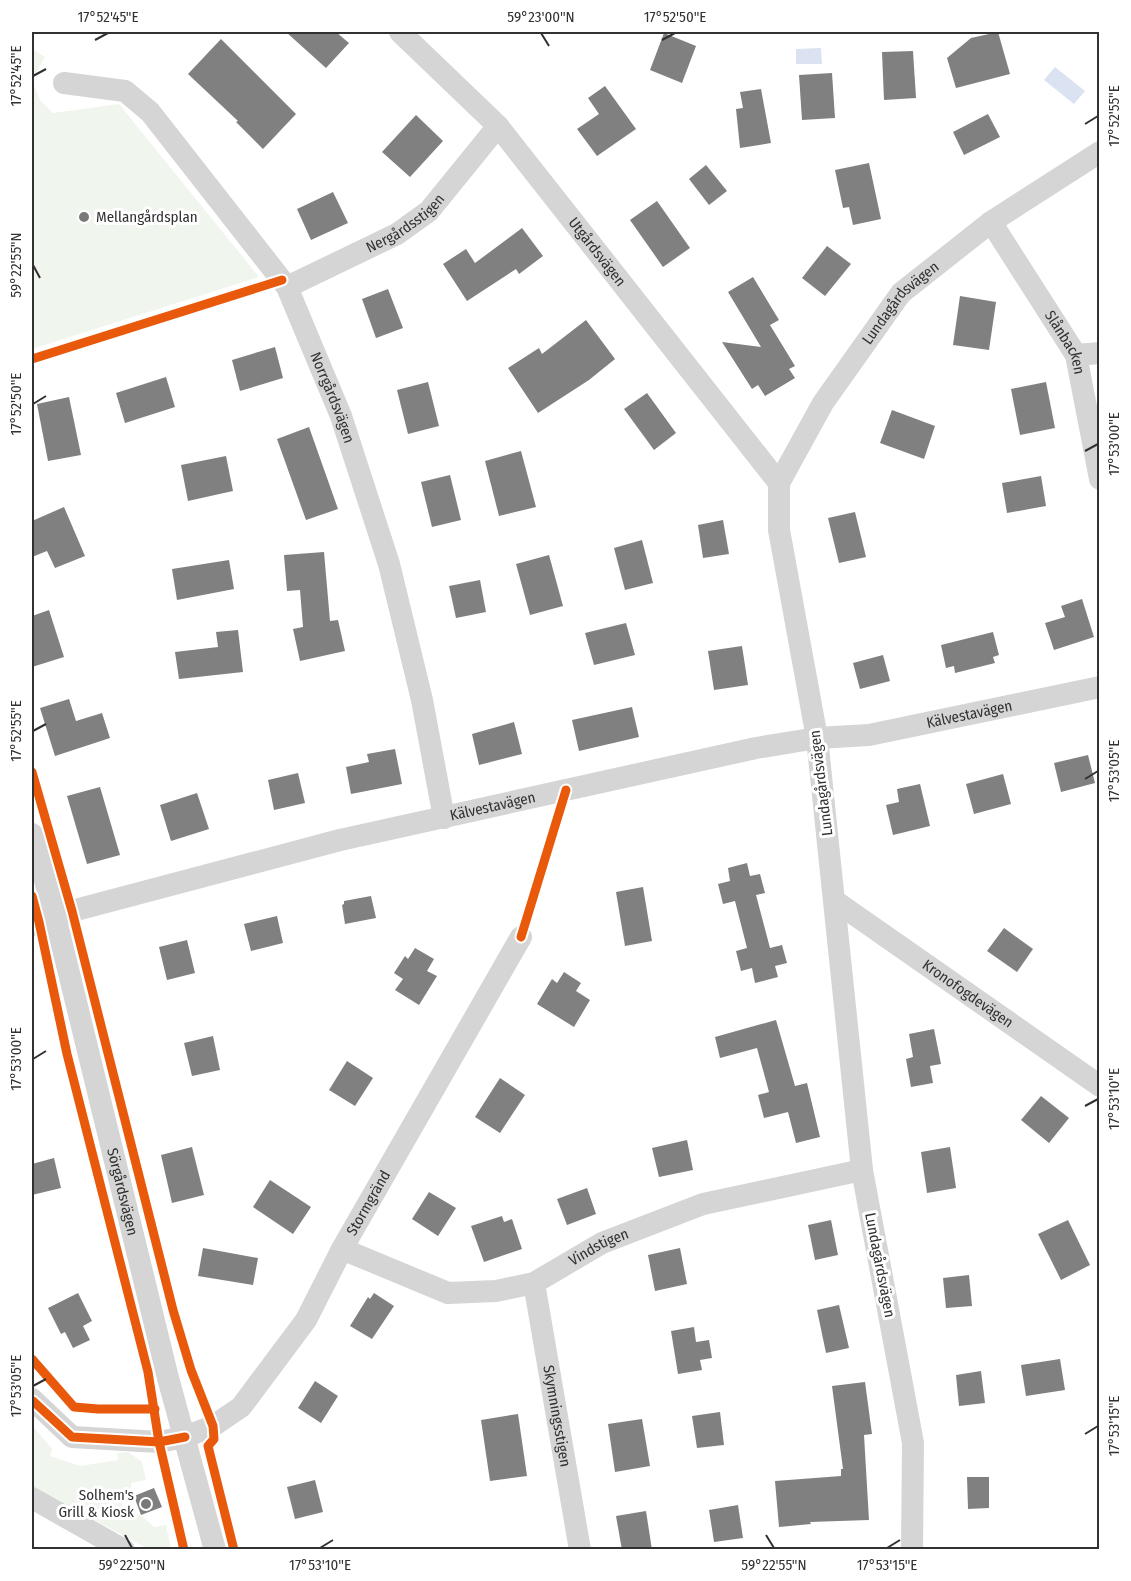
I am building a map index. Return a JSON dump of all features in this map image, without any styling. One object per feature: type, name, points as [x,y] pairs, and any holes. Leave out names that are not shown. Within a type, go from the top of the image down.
[{"type":"street","name":"Utgårdsvägen","points":[[400,32],[498,126],[779,483]]},
{"type":"street","name":"Norrgårdsvägen","points":[[64,83],[125,91],[150,112],[287,286],[341,416],[389,564],[422,700],[444,818]]},
{"type":"street","name":"Nergårdsstigen","points":[[287,286],[397,234],[429,211],[498,126]]},
{"type":"street","name":"Lundagårdsvägen","points":[[912,1550],[913,1443],[862,1170],[817,738],[779,530],[779,483],[823,403],[901,293],[991,222],[1100,152]]},
{"type":"street","name":"Slånbacken","points":[[991,222],[1076,355],[1100,479]]},
{"type":"street","points":[[1076,355],[1100,353]]},
{"type":"street","name":"Kälvestavägen","points":[[32,925],[55,916],[340,840],[745,751],[817,738],[869,735],[1100,687]]},
{"type":"street","name":"Sörgårdsvägen","points":[[32,834],[55,916],[168,1378],[215,1550]]},
{"type":"street","name":"Kronofogdevägen","points":[[835,901],[1100,1086]]},
{"type":"street","name":"Stormgränd","points":[[32,1400],[72,1437],[159,1442],[185,1437],[213,1426],[241,1407],[306,1320],[342,1249],[521,937]]},
{"type":"street","name":"Vindstigen","points":[[342,1249],[448,1293],[496,1291],[534,1283],[602,1243],[704,1204],[862,1170]]},
{"type":"street","name":"Skymningsstigen","points":[[534,1283],[580,1550]]},
{"type":"street","points":[[32,1498],[124,1550]]},
{"type":"shaded area","points":[[32,49],[45,57],[32,80]]},
{"type":"shaded area","points":[[32,80],[40,100],[53,113],[119,104],[259,277],[32,349]]},
{"type":"shaded area","points":[[32,1425],[52,1449],[50,1456],[80,1466],[118,1460],[117,1453],[128,1452],[142,1462],[146,1480],[131,1483],[131,1492],[122,1505],[125,1511],[142,1516],[154,1527],[166,1525],[171,1549],[148,1549],[32,1486]]},
{"type":"water","points":[[821,48],[822,64],[796,64],[796,49]]},
{"type":"water","points":[[1055,67],[1085,91],[1074,104],[1044,80]]},
{"type":"building","points":[[286,32],[336,32],[349,43],[326,68]]},
{"type":"building","points":[[998,32],[1010,74],[956,88],[947,58],[971,38]]},
{"type":"building","points":[[664,33],[696,46],[682,83],[650,70]]},
{"type":"building","points":[[221,39],[296,114],[263,149],[236,122],[238,121],[188,74]]},
{"type":"building","points":[[913,51],[916,98],[884,100],[882,52]]},
{"type":"building","points":[[832,73],[835,118],[802,120],[799,75]]},
{"type":"building","points":[[605,86],[636,129],[597,156],[577,129],[599,114],[588,98]]},
{"type":"building","points":[[761,89],[771,143],[740,148],[736,109],[743,108],[740,92]]},
{"type":"building","points":[[988,114],[1000,137],[964,155],[953,132]]},
{"type":"building","points":[[416,115],[443,141],[410,177],[382,152]]},
{"type":"building","points":[[869,163],[881,219],[853,225],[849,207],[843,208],[835,170]]},
{"type":"building","points":[[706,165],[727,191],[709,205],[689,179]]},
{"type":"building","points":[[333,192],[348,223],[311,240],[297,209]]},
{"type":"building","points":[[657,201],[690,248],[663,267],[630,220]]},
{"type":"building","points":[[522,228],[543,256],[519,274],[516,269],[467,301],[443,264],[466,249],[475,263]]},
{"type":"building","points":[[827,246],[851,264],[825,296],[802,278]]},
{"type":"building","points":[[753,277],[779,320],[770,325],[795,366],[789,369],[795,378],[765,396],[758,385],[752,389],[722,342],[761,347],[728,292]]},
{"type":"building","points":[[388,289],[403,328],[376,338],[362,299]]},
{"type":"building","points":[[960,296],[996,302],[989,350],[953,345]]},
{"type":"building","points":[[586,320],[615,359],[589,380],[538,413],[508,368],[539,348],[542,354]]},
{"type":"building","points":[[275,347],[283,378],[240,391],[232,360]]},
{"type":"building","points":[[166,377],[175,407],[125,423],[116,393]]},
{"type":"building","points":[[428,382],[439,426],[408,434],[397,390]]},
{"type":"building","points":[[1046,382],[1055,428],[1020,435],[1011,389]]},
{"type":"building","points":[[647,393],[676,433],[654,450],[624,409]]},
{"type":"building","points":[[69,397],[81,455],[48,461],[37,404]]},
{"type":"building","points":[[892,410],[935,426],[924,459],[880,443]]},
{"type":"building","points":[[309,427],[338,509],[306,520],[277,439]]},
{"type":"building","points":[[521,451],[536,507],[499,516],[485,461]]},
{"type":"building","points":[[226,456],[233,491],[188,501],[181,465]]},
{"type":"building","points":[[450,475],[461,520],[432,527],[421,482]]},
{"type":"building","points":[[1041,476],[1046,506],[1007,513],[1002,483]]},
{"type":"building","points":[[64,507],[85,556],[55,568],[47,551],[32,557],[32,521]]},
{"type":"building","points":[[855,512],[866,557],[839,563],[828,518]]},
{"type":"building","points":[[723,520],[729,554],[703,558],[698,525]]},
{"type":"building","points":[[642,540],[653,583],[625,590],[614,548]]},
{"type":"building","points":[[324,552],[330,621],[338,620],[345,651],[300,661],[293,629],[303,627],[300,590],[287,591],[284,555]]},
{"type":"building","points":[[549,555],[563,606],[530,615],[516,564]]},
{"type":"building","points":[[229,560],[234,589],[177,600],[172,569]]},
{"type":"building","points":[[480,580],[486,612],[456,618],[449,586]]},
{"type":"building","points":[[1082,599],[1094,637],[1054,650],[1045,623],[1065,617],[1061,606]]},
{"type":"building","points":[[49,610],[64,657],[32,667],[32,616]]},
{"type":"building","points":[[626,623],[635,655],[594,665],[585,633]]},
{"type":"building","points":[[238,630],[243,672],[179,679],[175,652],[218,647],[216,632]]},
{"type":"building","points":[[993,632],[999,655],[993,657],[995,663],[955,673],[954,666],[946,668],[941,645]]},
{"type":"building","points":[[742,646],[748,685],[714,690],[708,651]]},
{"type":"building","points":[[883,655],[890,681],[860,689],[853,663]]},
{"type":"building","points":[[69,699],[76,721],[102,713],[110,738],[55,756],[40,708]]},
{"type":"building","points":[[632,707],[639,737],[579,751],[572,720]]},
{"type":"building","points":[[514,722],[522,754],[479,765],[472,734]]},
{"type":"building","points":[[395,749],[402,784],[351,794],[346,767],[369,762],[367,754]]},
{"type":"building","points":[[1088,755],[1095,783],[1061,792],[1054,763]]},
{"type":"building","points":[[298,773],[305,803],[274,810],[268,780]]},
{"type":"building","points":[[1003,774],[1011,804],[974,814],[966,784]]},
{"type":"building","points":[[920,784],[930,826],[893,835],[886,805],[899,802],[897,789]]},
{"type":"building","points":[[100,787],[120,855],[87,864],[67,796]]},
{"type":"building","points":[[197,793],[209,829],[171,841],[160,805]]},
{"type":"building","points":[[747,863],[750,876],[760,874],[765,893],[756,895],[770,948],[782,945],[787,963],[775,966],[778,977],[755,983],[752,968],[741,971],[736,951],[747,948],[735,901],[723,904],[718,884],[730,881],[728,868]]},
{"type":"building","points":[[643,887],[652,941],[625,946],[616,892]]},
{"type":"building","points":[[371,896],[376,918],[345,924],[342,905],[344,901]]},
{"type":"building","points":[[277,916],[283,943],[251,951],[244,924]]},
{"type":"building","points":[[1004,928],[1033,949],[1017,972],[987,951]]},
{"type":"building","points":[[187,940],[195,973],[167,980],[159,947]]},
{"type":"building","points":[[415,948],[434,959],[427,971],[437,976],[419,1005],[395,990],[403,979],[394,973],[405,956],[408,959]]},
{"type":"building","points":[[564,972],[581,983],[576,991],[590,1000],[574,1027],[537,1004],[552,979],[557,983]]},
{"type":"building","points":[[776,1020],[795,1086],[807,1083],[820,1137],[796,1143],[788,1112],[764,1118],[758,1095],[769,1092],[757,1048],[720,1058],[715,1037]]},
{"type":"building","points":[[934,1029],[941,1064],[930,1066],[933,1083],[911,1087],[906,1059],[913,1057],[909,1034]]},
{"type":"building","points":[[213,1036],[220,1070],[192,1076],[184,1043]]},
{"type":"building","points":[[347,1061],[373,1078],[355,1106],[329,1090]]},
{"type":"building","points":[[500,1078],[525,1095],[500,1133],[475,1117]]},
{"type":"building","points":[[1041,1096],[1069,1118],[1049,1143],[1021,1120]]},
{"type":"building","points":[[687,1140],[693,1170],[659,1177],[652,1148]]},
{"type":"building","points":[[192,1147],[204,1195],[172,1203],[161,1155]]},
{"type":"building","points":[[950,1147],[956,1188],[927,1193],[921,1152]]},
{"type":"building","points":[[54,1158],[61,1188],[32,1195],[32,1164]]},
{"type":"building","points":[[270,1180],[311,1207],[293,1234],[253,1207]]},
{"type":"building","points":[[587,1188],[596,1214],[567,1225],[557,1199]]},
{"type":"building","points":[[429,1192],[456,1208],[438,1236],[412,1219]]},
{"type":"building","points":[[502,1216],[504,1222],[512,1219],[522,1249],[484,1262],[471,1226]]},
{"type":"building","points":[[831,1220],[838,1255],[815,1260],[808,1225]]},
{"type":"building","points":[[1068,1220],[1090,1265],[1061,1280],[1038,1234]]},
{"type":"building","points":[[203,1248],[258,1258],[253,1285],[198,1276]]},
{"type":"building","points":[[680,1248],[687,1284],[655,1291],[648,1255]]},
{"type":"building","points":[[969,1275],[972,1306],[946,1308],[943,1278]]},
{"type":"building","points":[[78,1293],[92,1321],[83,1326],[90,1340],[73,1348],[65,1332],[61,1334],[48,1308]]},
{"type":"building","points":[[374,1293],[394,1306],[372,1339],[350,1326],[368,1297],[370,1299]]},
{"type":"building","points":[[839,1305],[849,1348],[826,1353],[817,1310]]},
{"type":"building","points":[[694,1327],[696,1342],[709,1340],[712,1358],[700,1360],[702,1370],[678,1374],[671,1331]]},
{"type":"building","points":[[1060,1359],[1065,1390],[1026,1396],[1021,1365]]},
{"type":"building","points":[[981,1371],[985,1403],[959,1406],[956,1375]]},
{"type":"building","points":[[315,1381],[338,1396],[321,1423],[298,1408]]},
{"type":"building","points":[[865,1382],[872,1434],[864,1435],[869,1520],[810,1522],[811,1524],[779,1527],[775,1481],[841,1476],[841,1469],[843,1469],[832,1386]]},
{"type":"building","points":[[720,1412],[724,1445],[697,1448],[692,1416]]},
{"type":"building","points":[[518,1414],[527,1476],[490,1481],[481,1420]]},
{"type":"building","points":[[642,1419],[650,1466],[615,1472],[608,1424]]},
{"type":"building","points":[[967,1477],[989,1477],[989,1508],[968,1509]]},
{"type":"building","points":[[315,1480],[323,1512],[295,1519],[287,1487]]},
{"type":"building","points":[[154,1488],[162,1507],[141,1515],[134,1496]]},
{"type":"building","points":[[738,1505],[743,1538],[714,1542],[709,1510]]},
{"type":"building","points":[[646,1511],[652,1550],[622,1550],[616,1516]]},
{"type":"cycle path","points":[[32,359],[282,280]]},
{"type":"cycle path","points":[[32,772],[72,911],[173,1310],[191,1370],[213,1426],[214,1439],[208,1446],[234,1550]]},
{"type":"cycle path","points":[[521,937],[566,790]]},
{"type":"cycle path","points":[[32,896],[67,1054],[148,1372],[159,1442],[184,1550]]},
{"type":"cycle path","points":[[32,1359],[74,1407],[155,1409]]},
{"type":"cycle path","points":[[33,1401],[72,1437],[159,1442],[185,1437]]},
{"type":"place","name":"Mellangårdsplan","points":[[84,217]]},
{"type":"place","name":"Solhem's Grill & Kiosk","points":[[146,1504]]}]
